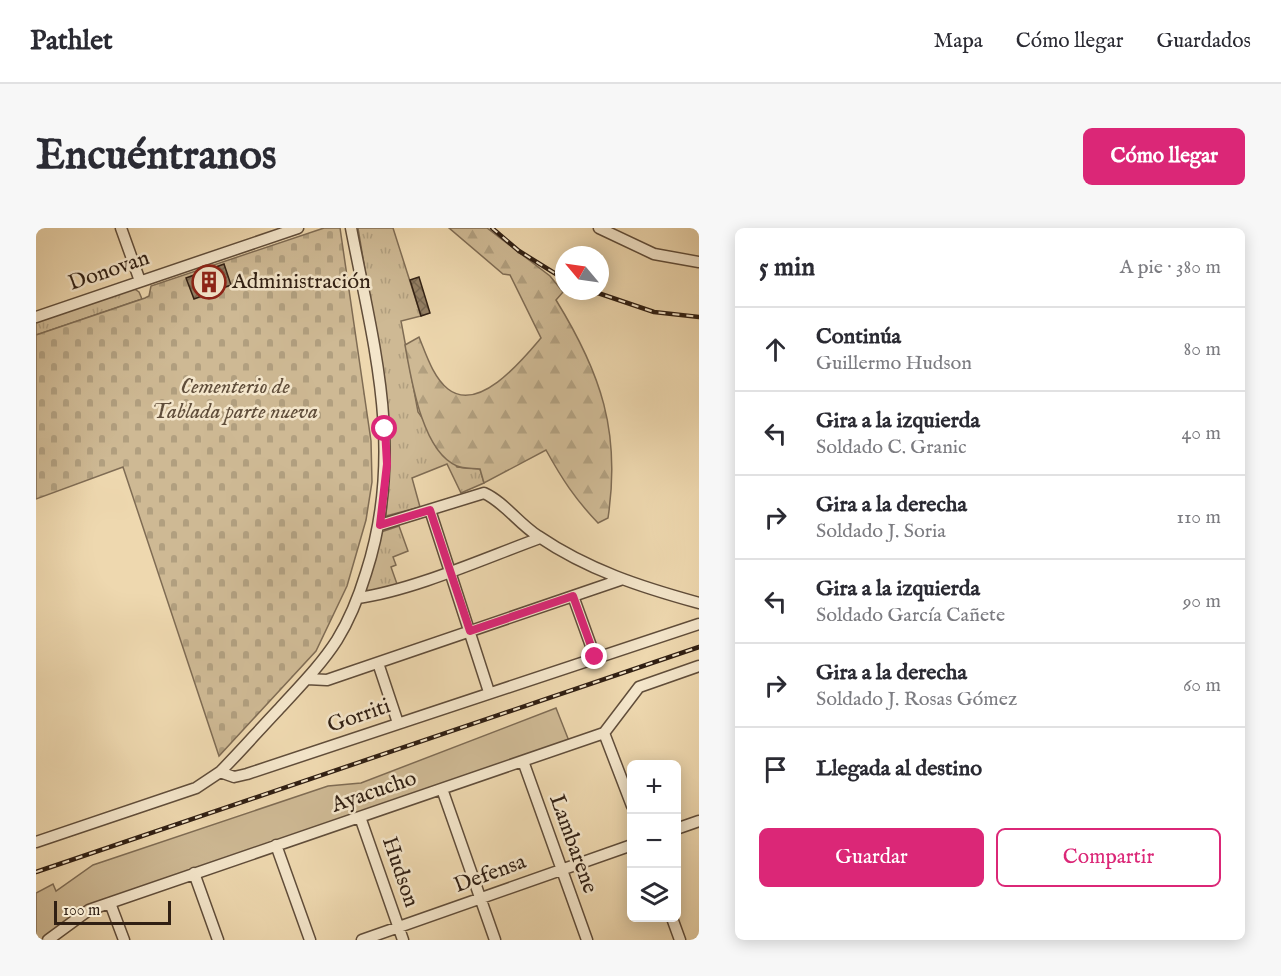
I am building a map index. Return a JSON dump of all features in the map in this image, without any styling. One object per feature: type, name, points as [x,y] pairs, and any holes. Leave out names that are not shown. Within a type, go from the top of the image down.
[{"type":"street","points":[[121,228],[140,281]]},
{"type":"street","name":"Donovan","points":[[36,317],[267,233],[298,228]]},
{"type":"street","points":[[36,842],[196,788],[220,772],[307,679],[338,639],[358,598],[380,525],[387,464],[378,372],[351,228]]},
{"type":"street","points":[[599,228],[654,254],[699,262]]},
{"type":"street","points":[[380,525],[480,492],[488,495],[540,538],[620,580],[699,603]]},
{"type":"street","points":[[430,510],[489,692]]},
{"type":"street","points":[[358,598],[374,596],[451,571],[540,538]]},
{"type":"street","points":[[307,679],[327,680],[620,580]]},
{"type":"street","points":[[573,596],[595,657]]},
{"type":"street","name":"Gorriti","points":[[220,772],[225,776],[234,777],[247,774],[699,624]]},
{"type":"street","points":[[378,663],[398,723]]},
{"type":"street","points":[[627,793],[604,733],[639,687],[699,666]]},
{"type":"street","name":"Ayacucho","points":[[48,940],[84,913],[110,903],[604,733]]},
{"type":"street","name":"Lambarene","points":[[523,761],[587,940]]},
{"type":"street","points":[[442,789],[495,940]]},
{"type":"street","name":"Hudson","points":[[360,817],[403,940]]},
{"type":"street","points":[[681,828],[699,821]]},
{"type":"street","points":[[276,845],[310,940]]},
{"type":"street","name":"Defensa","points":[[362,940],[627,847]]},
{"type":"street","points":[[194,873],[218,940]]},
{"type":"street","points":[[110,903],[124,940]]},
{"type":"street","points":[[673,922],[680,940]]},
{"type":"green space","name":"Cementerio de Tablada parte nueva","points":[[324,228],[340,228],[371,441],[372,482],[366,520],[347,586],[316,651],[219,756],[123,467],[36,499],[36,335],[145,298],[149,296],[151,286]]},
{"type":"green space","points":[[358,228],[393,228],[421,316],[401,321],[418,412],[457,467],[480,469],[484,483],[461,493],[447,464],[412,478],[420,507],[386,516],[390,456],[383,379]]},
{"type":"green space","points":[[449,228],[487,228],[555,282],[555,300],[572,327],[596,378],[609,430],[612,458],[608,518],[598,523],[569,488],[546,450],[484,483],[480,469],[457,466],[445,458],[435,446],[420,413],[405,345],[419,337],[438,378],[448,389],[460,395],[473,394],[487,389],[500,380],[524,358],[541,338],[510,275],[503,274]]},
{"type":"green space","points":[[133,288],[139,292],[142,299],[36,335],[36,320]]},
{"type":"green space","points":[[399,526],[408,551],[393,557],[396,565],[391,567],[397,584],[370,594],[364,588],[381,532]]},
{"type":"green space","points":[[556,708],[569,741],[89,908],[45,940],[36,940],[36,893],[53,884],[56,891],[93,865],[328,786],[361,783]]},
{"type":"building","name":"Administración","points":[[224,264],[231,285],[194,299],[186,278]]},
{"type":"building","points":[[419,277],[430,313],[421,316],[410,280]]},
{"type":"railway","points":[[492,228],[519,251],[555,273]]},
{"type":"railway","points":[[609,297],[654,312],[699,317]]},
{"type":"railway","points":[[36,872],[699,647]]},
{"type":"place","name":"Administración","points":[[209,282]]},
{"type":"route","points":[[385,429],[386,487],[380,525],[430,510],[470,631],[573,596],[595,657]]}]
